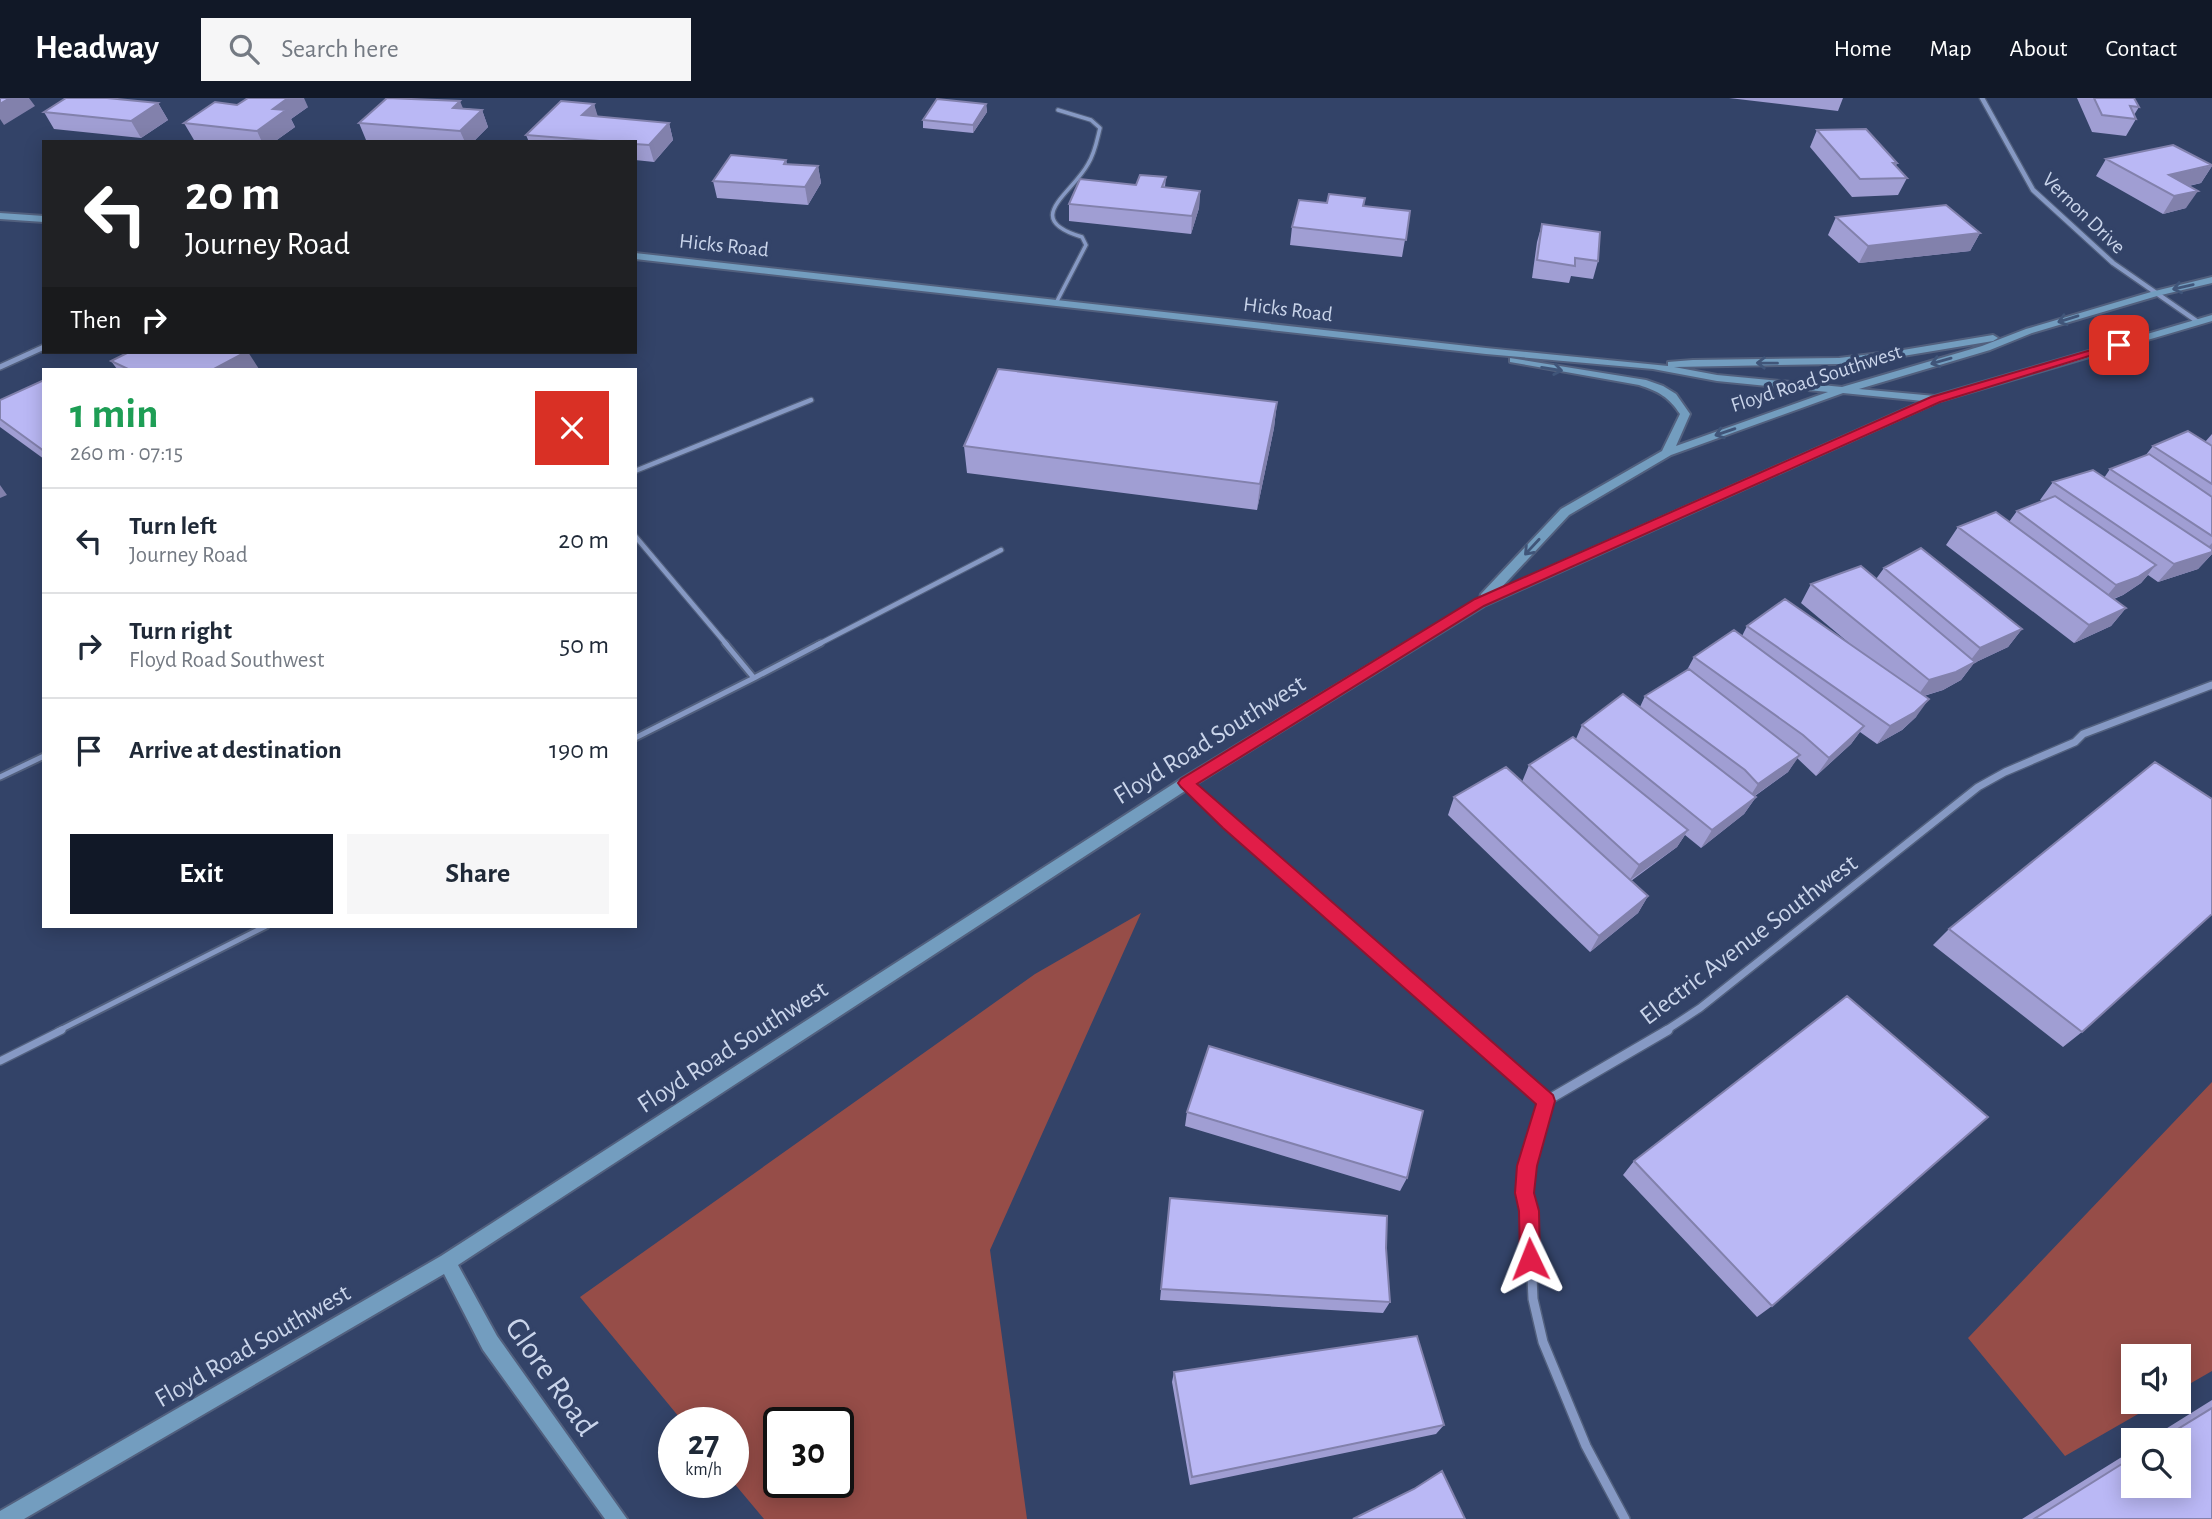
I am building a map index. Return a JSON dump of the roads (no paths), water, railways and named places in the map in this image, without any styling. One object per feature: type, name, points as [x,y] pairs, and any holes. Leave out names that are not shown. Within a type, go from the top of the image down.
[{"type":"main road","points":[[0,216],[42,219]]},
{"type":"main road","name":"Hicks Road","points":[[637,256],[1486,351],[1653,366],[1717,378],[1936,399]]},
{"type":"main road","name":"Floyd Road Southwest","points":[[1479,603],[1565,512],[1667,453],[1843,390],[1986,348],[2029,331],[2212,280]]},
{"type":"main road","name":"Floyd Road Southwest","points":[[5,1519],[447,1262],[1186,783],[1479,603],[1936,399],[2212,318]]},
{"type":"main road","points":[[1653,366],[1713,361],[1775,363],[1841,360],[1926,351],[2029,331]]},
{"type":"main road","points":[[1486,351],[1533,366],[1644,383],[1671,395],[1685,414],[1667,453]]},
{"type":"main road","name":"Glore Road","points":[[447,1262],[490,1343],[617,1519]]},
{"type":"street","name":"Vernon Drive","points":[[1982,98],[2033,190],[2113,263],[2154,294],[2197,321]]},
{"type":"street","points":[[0,368],[42,348]]},
{"type":"street","name":"Electric Avenue Southwest","points":[[1546,1101],[1643,1046],[1700,1008],[1978,787],[2005,772],[2075,742],[2083,734],[2212,685]]},
{"type":"street","points":[[1186,783],[1228,823],[1546,1101],[1527,1166],[1525,1193],[1529,1211],[1533,1299],[1543,1342],[1586,1446],[1625,1519]]},
{"type":"lane","points":[[1056,303],[1086,245],[1082,237],[1062,233],[1053,225],[1051,211],[1063,193],[1088,166],[1100,128],[1090,120],[1058,110]]},
{"type":"lane","points":[[637,470],[811,400]]},
{"type":"lane","points":[[637,538],[754,678]]},
{"type":"lane","points":[[637,737],[1001,550]]},
{"type":"lane","points":[[0,777],[42,757]]},
{"type":"lane","points":[[0,1061],[262,928]]}]
